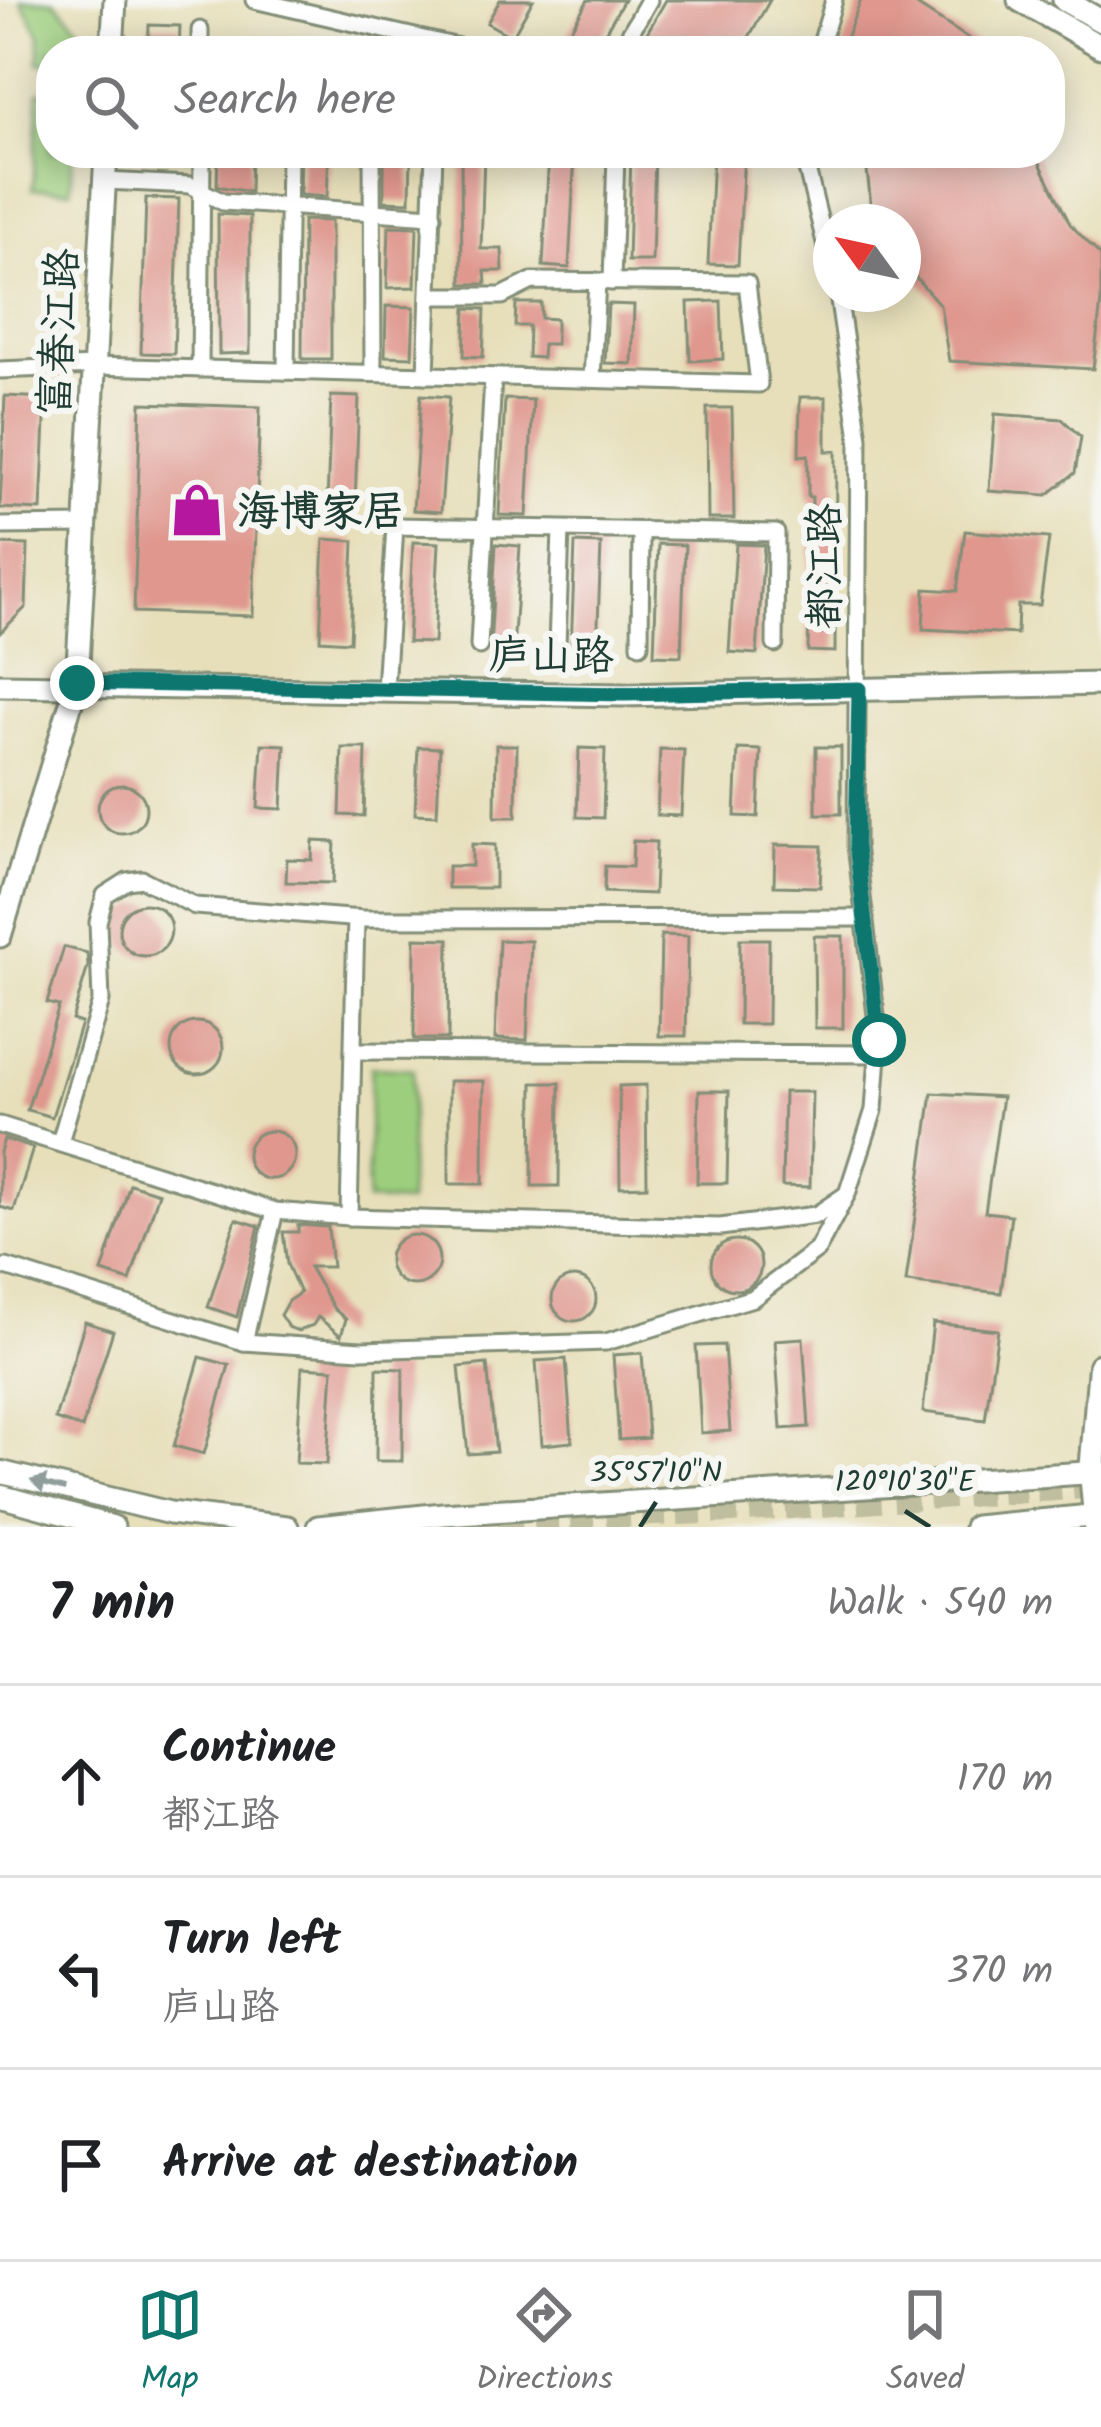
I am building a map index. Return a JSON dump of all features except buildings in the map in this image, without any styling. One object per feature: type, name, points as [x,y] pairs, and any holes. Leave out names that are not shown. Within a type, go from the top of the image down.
[{"type":"main road","points":[[1097,1519],[1101,1366]]},
{"type":"street","points":[[113,36],[115,0]]},
{"type":"street","points":[[254,0],[411,36]]},
{"type":"street","points":[[629,36],[649,0]]},
{"type":"street","points":[[823,36],[834,0]]},
{"type":"street","points":[[1019,0],[1101,47]]},
{"type":"street","points":[[1064,0],[1101,21]]},
{"type":"street","points":[[200,29],[200,36]]},
{"type":"street","name":"富春江路","points":[[0,937],[10,865],[77,683],[105,168]]},
{"type":"street","points":[[200,369],[202,168]]},
{"type":"street","points":[[286,371],[289,168]]},
{"type":"street","points":[[372,168],[373,374]]},
{"type":"street","points":[[427,375],[434,168]]},
{"type":"street","points":[[592,379],[615,168]]},
{"type":"street","points":[[807,168],[816,204]]},
{"type":"street","points":[[105,181],[190,185],[223,202],[433,215]]},
{"type":"street","points":[[0,370],[94,366],[760,384],[747,283],[532,281],[502,296],[430,296]]},
{"type":"street","name":"都江路","points":[[6,1267],[244,1342],[361,1350],[607,1342],[753,1298],[818,1250],[847,1194],[874,1110],[878,1054],[856,845],[859,438],[841,312]]},
{"type":"street","points":[[479,646],[493,376]]},
{"type":"street","points":[[0,526],[86,525]]},
{"type":"street","points":[[385,689],[395,526],[776,533],[775,644]]},
{"type":"street","points":[[557,646],[561,530]]},
{"type":"street","points":[[640,644],[641,531]]},
{"type":"street","name":"庐山路","points":[[0,685],[624,694],[1101,684]]},
{"type":"street","points":[[60,1142],[101,1001],[98,922],[104,895],[127,881],[142,879],[195,906],[356,918],[865,918]]},
{"type":"street","points":[[350,1217],[356,918]]},
{"type":"street","points":[[353,1051],[878,1054]]},
{"type":"street","points":[[0,1125],[275,1211],[720,1226],[816,1215],[847,1194]]},
{"type":"street","points":[[244,1342],[275,1211]]},
{"type":"street","points":[[0,1472],[170,1513],[287,1527]]},
{"type":"street","points":[[318,1527],[442,1514],[1096,1472]]},
{"type":"street","points":[[0,1496],[113,1527]]},
{"type":"street","points":[[975,1527],[1097,1519]]},
{"type":"green space","points":[[21,0],[54,0],[79,27],[79,36],[40,35]]},
{"type":"green space","points":[[36,140],[36,168],[72,168],[71,190],[33,189]]},
{"type":"green space","points":[[371,1067],[413,1069],[408,1203],[367,1201]]},
{"type":"tunnel","points":[[498,1520],[732,1511],[1101,1486]]},
{"type":"place","name":"海博家居","points":[[197,510]]},
{"type":"route","points":[[77,683],[624,694],[859,689],[856,845],[879,1040]]}]
